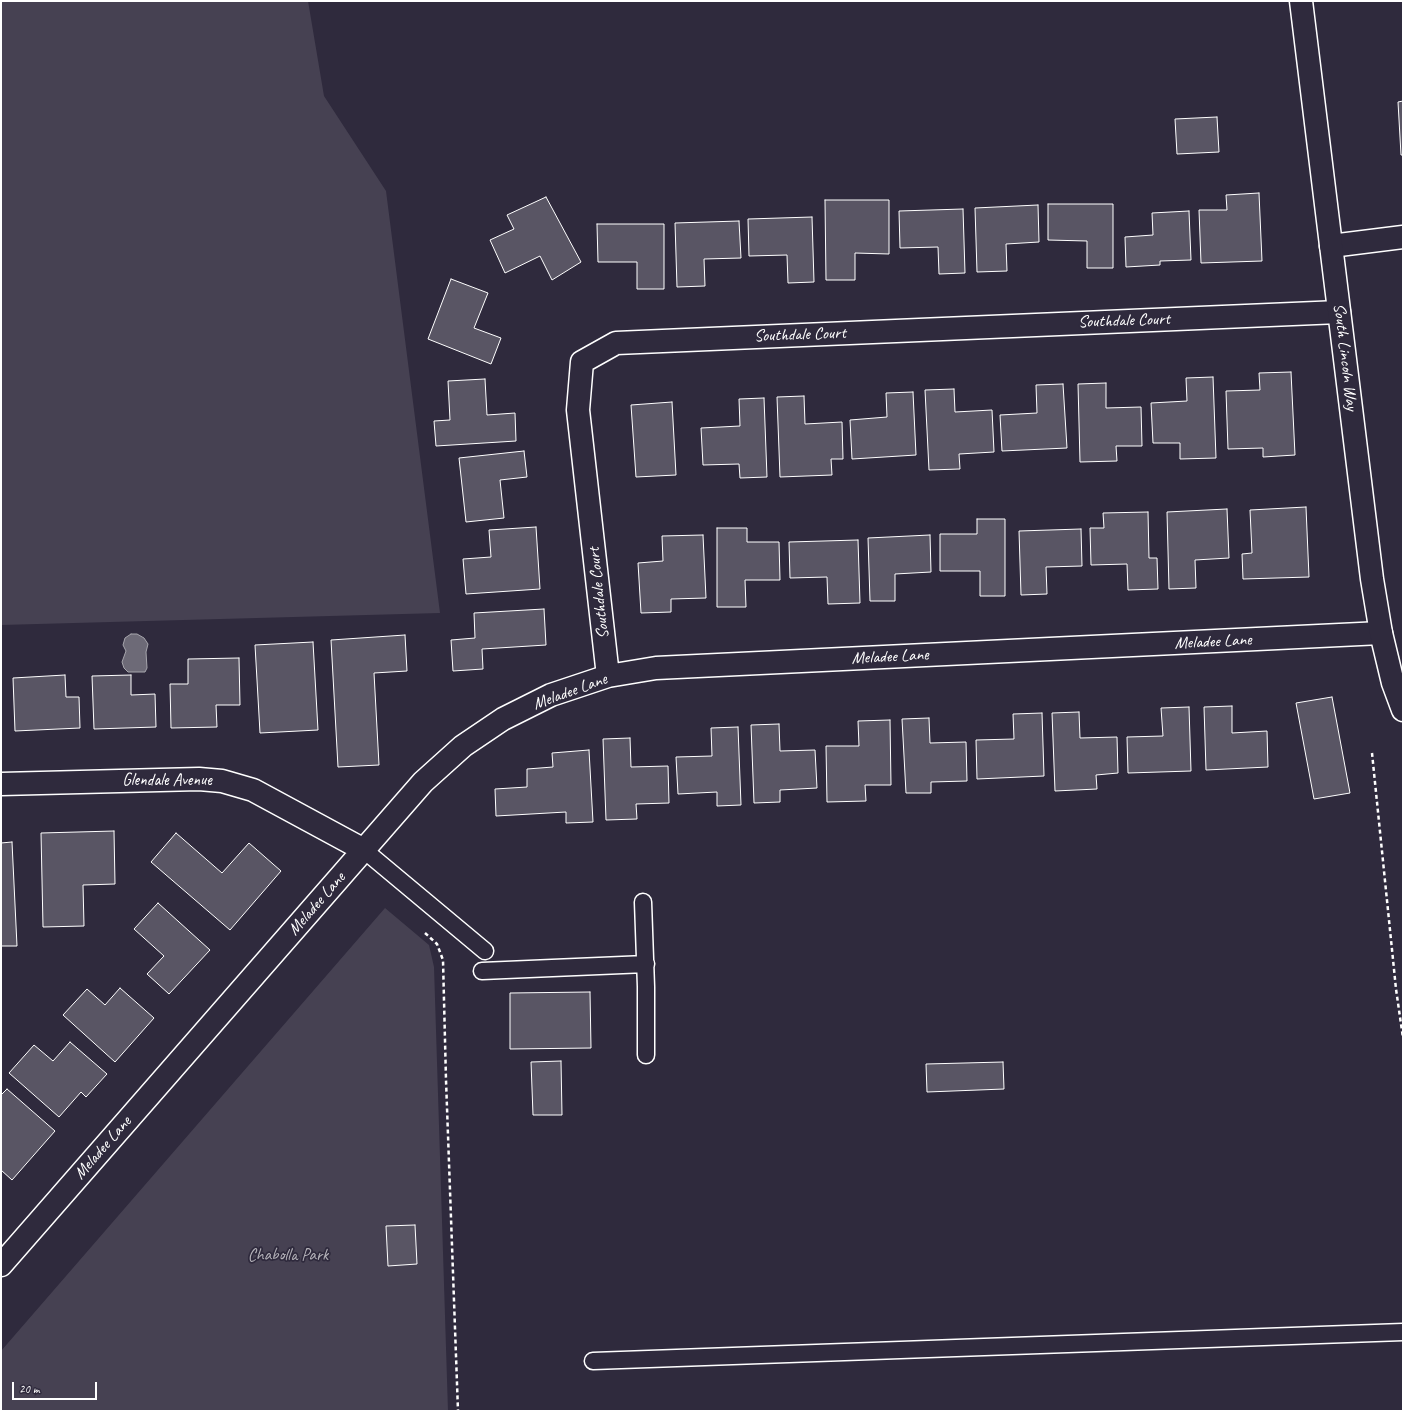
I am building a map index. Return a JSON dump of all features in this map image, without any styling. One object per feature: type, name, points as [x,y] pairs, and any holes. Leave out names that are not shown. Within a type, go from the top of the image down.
[{"type":"street","name":"South Lincoln Way","points":[[1301,1],[1372,580],[1381,634],[1393,683],[1403,710]]},
{"type":"street","points":[[1331,246],[1403,237]]},
{"type":"street","name":"Southdale Court","points":[[608,676],[578,410],[582,362],[616,343],[1339,312]]},
{"type":"street","name":"Meladee Lane","points":[[1,1265],[423,782],[464,746],[503,720],[551,695],[608,676],[656,668],[1381,634]]},
{"type":"street","name":"Glendale Avenue","points":[[1,784],[199,779],[222,781],[253,790],[364,850]]},
{"type":"lane","points":[[364,850],[485,951]]},
{"type":"lane","points":[[643,902],[646,964],[646,1055]]},
{"type":"lane","points":[[482,971],[646,964]]},
{"type":"lane","points":[[593,1361],[1403,1332]]},
{"type":"path","points":[[1372,753],[1396,989],[1403,1038]]},
{"type":"path","points":[[420,929],[437,944],[444,960],[446,1080],[458,1411]]},
{"type":"green space","points":[[1,1],[308,1],[324,96],[386,191],[440,613],[1,625]]},
{"type":"green space","name":"Chabolla Park","points":[[385,908],[429,945],[434,967],[448,1411],[1,1411],[1,1351]]},
{"type":"shaded area","points":[[131,634],[137,634],[144,638],[148,644],[146,652],[147,668],[145,672],[128,672],[124,668],[122,662],[126,651],[123,645],[125,638]]},
{"type":"building","points":[[1403,101],[1403,155],[1401,155],[1398,102]]},
{"type":"building","points":[[1217,117],[1219,152],[1177,154],[1175,119]]},
{"type":"building","points":[[1259,193],[1262,261],[1201,263],[1199,210],[1227,210],[1226,195]]},
{"type":"building","points":[[546,197],[581,262],[552,280],[540,256],[505,273],[490,240],[514,229],[507,215]]},
{"type":"building","points":[[825,200],[889,200],[889,254],[855,253],[855,280],[826,280]]},
{"type":"building","points":[[1048,204],[1113,204],[1113,268],[1087,268],[1087,241],[1048,240]]},
{"type":"building","points":[[1038,205],[1039,242],[1006,244],[1007,271],[977,272],[975,208]]},
{"type":"building","points":[[963,209],[965,273],[939,274],[938,247],[900,248],[899,211]]},
{"type":"building","points":[[1189,211],[1191,260],[1160,261],[1160,265],[1126,267],[1125,237],[1153,235],[1152,213]]},
{"type":"building","points":[[812,217],[814,282],[788,283],[787,255],[749,256],[748,219]]},
{"type":"building","points":[[739,221],[741,258],[704,259],[705,286],[677,287],[675,223]]},
{"type":"building","points":[[597,224],[664,224],[664,289],[637,289],[637,262],[598,262]]},
{"type":"building","points":[[451,279],[488,293],[474,328],[501,338],[491,364],[428,339]]},
{"type":"building","points":[[1291,372],[1295,455],[1263,457],[1263,448],[1228,449],[1226,391],[1260,390],[1259,373]]},
{"type":"building","points":[[1213,377],[1216,458],[1180,459],[1180,443],[1153,443],[1151,403],[1187,401],[1186,378]]},
{"type":"building","points":[[485,379],[487,415],[515,413],[516,441],[436,446],[434,421],[450,420],[448,381]]},
{"type":"building","points":[[1106,383],[1106,408],[1141,407],[1142,446],[1116,446],[1117,461],[1080,462],[1078,384]]},
{"type":"building","points":[[1063,384],[1067,448],[1002,451],[1000,415],[1037,413],[1036,385]]},
{"type":"building","points":[[954,389],[955,412],[992,410],[994,452],[959,454],[960,469],[929,470],[925,390]]},
{"type":"building","points":[[913,392],[916,455],[852,459],[850,420],[887,417],[886,393]]},
{"type":"building","points":[[804,396],[805,424],[842,422],[843,459],[831,459],[832,475],[780,477],[777,397]]},
{"type":"building","points":[[764,398],[767,477],[740,478],[739,464],[703,465],[701,428],[740,426],[739,399]]},
{"type":"building","points":[[672,402],[676,475],[636,477],[631,405]]},
{"type":"building","points":[[524,451],[527,477],[500,480],[504,518],[466,522],[459,458]]},
{"type":"building","points":[[1306,507],[1309,577],[1243,579],[1242,554],[1252,553],[1250,510]]},
{"type":"building","points":[[1227,509],[1229,558],[1195,560],[1196,588],[1169,589],[1167,512]]},
{"type":"building","points":[[1148,512],[1149,558],[1157,558],[1158,589],[1128,590],[1127,564],[1091,565],[1090,528],[1104,528],[1103,513]]},
{"type":"building","points":[[977,519],[1005,519],[1005,596],[980,596],[980,571],[940,571],[940,534],[977,534]]},
{"type":"building","points":[[536,527],[540,589],[466,594],[463,559],[491,557],[489,530]]},
{"type":"building","points":[[717,528],[747,528],[747,542],[779,542],[780,580],[745,580],[746,607],[717,607]]},
{"type":"building","points":[[1081,529],[1082,566],[1046,567],[1047,594],[1021,595],[1019,531]]},
{"type":"building","points":[[703,535],[706,598],[671,599],[671,612],[641,613],[638,563],[663,561],[662,536]]},
{"type":"building","points":[[930,535],[931,572],[895,574],[895,601],[870,601],[868,538]]},
{"type":"building","points":[[858,540],[860,603],[828,604],[827,577],[790,578],[789,542]]},
{"type":"building","points":[[544,609],[546,645],[482,649],[483,669],[453,671],[451,640],[475,638],[474,613]]},
{"type":"building","points":[[405,635],[407,671],[374,673],[379,765],[338,767],[331,640]]},
{"type":"building","points":[[313,642],[318,730],[260,733],[255,645]]},
{"type":"building","points":[[239,658],[240,705],[216,705],[217,727],[171,728],[170,684],[188,684],[188,659]]},
{"type":"building","points":[[65,675],[66,697],[79,697],[80,728],[15,731],[13,678]]},
{"type":"building","points":[[131,675],[131,695],[155,694],[156,727],[94,729],[92,676]]},
{"type":"building","points":[[1332,697],[1350,793],[1314,799],[1296,703]]},
{"type":"building","points":[[1232,706],[1232,733],[1267,731],[1268,767],[1206,770],[1204,707]]},
{"type":"building","points":[[1189,707],[1191,771],[1128,773],[1127,737],[1163,736],[1161,708]]},
{"type":"building","points":[[1079,712],[1080,738],[1117,737],[1118,773],[1096,775],[1097,789],[1055,791],[1052,713]]},
{"type":"building","points":[[1042,713],[1044,776],[977,779],[976,740],[1014,739],[1013,714]]},
{"type":"building","points":[[929,718],[930,743],[966,742],[967,781],[931,782],[931,793],[906,793],[902,719]]},
{"type":"building","points":[[890,720],[891,785],[865,785],[866,801],[827,802],[826,746],[859,746],[858,721]]},
{"type":"building","points":[[779,724],[780,751],[815,750],[817,788],[780,790],[780,802],[754,803],[751,725]]},
{"type":"building","points":[[738,727],[741,805],[717,806],[717,792],[678,794],[676,757],[712,756],[711,728]]},
{"type":"building","points":[[630,738],[631,767],[668,766],[669,803],[636,804],[637,819],[606,820],[603,739]]},
{"type":"building","points":[[589,750],[593,822],[566,823],[566,812],[496,816],[495,789],[527,787],[527,769],[553,767],[552,753]]},
{"type":"building","points":[[114,831],[115,884],[83,885],[84,926],[43,927],[41,833]]},
{"type":"building","points":[[176,833],[222,873],[249,843],[281,871],[230,930],[151,862]]},
{"type":"building","points":[[12,842],[17,946],[1,946],[1,843]]},
{"type":"building","points":[[158,903],[210,950],[169,994],[147,974],[164,956],[134,929]]},
{"type":"building","points":[[120,988],[154,1018],[115,1062],[63,1015],[87,989],[105,1005]]},
{"type":"building","points":[[590,992],[591,1048],[510,1049],[510,993]]},
{"type":"building","points":[[70,1042],[107,1074],[86,1097],[81,1092],[59,1117],[9,1073],[34,1045],[53,1061]]},
{"type":"building","points":[[561,1061],[562,1115],[533,1115],[531,1062]]},
{"type":"building","points":[[1003,1062],[1004,1089],[927,1092],[926,1064]]},
{"type":"building","points":[[7,1089],[55,1131],[12,1180],[1,1170],[1,1095]]},
{"type":"building","points":[[415,1225],[417,1264],[388,1266],[386,1226]]}]
